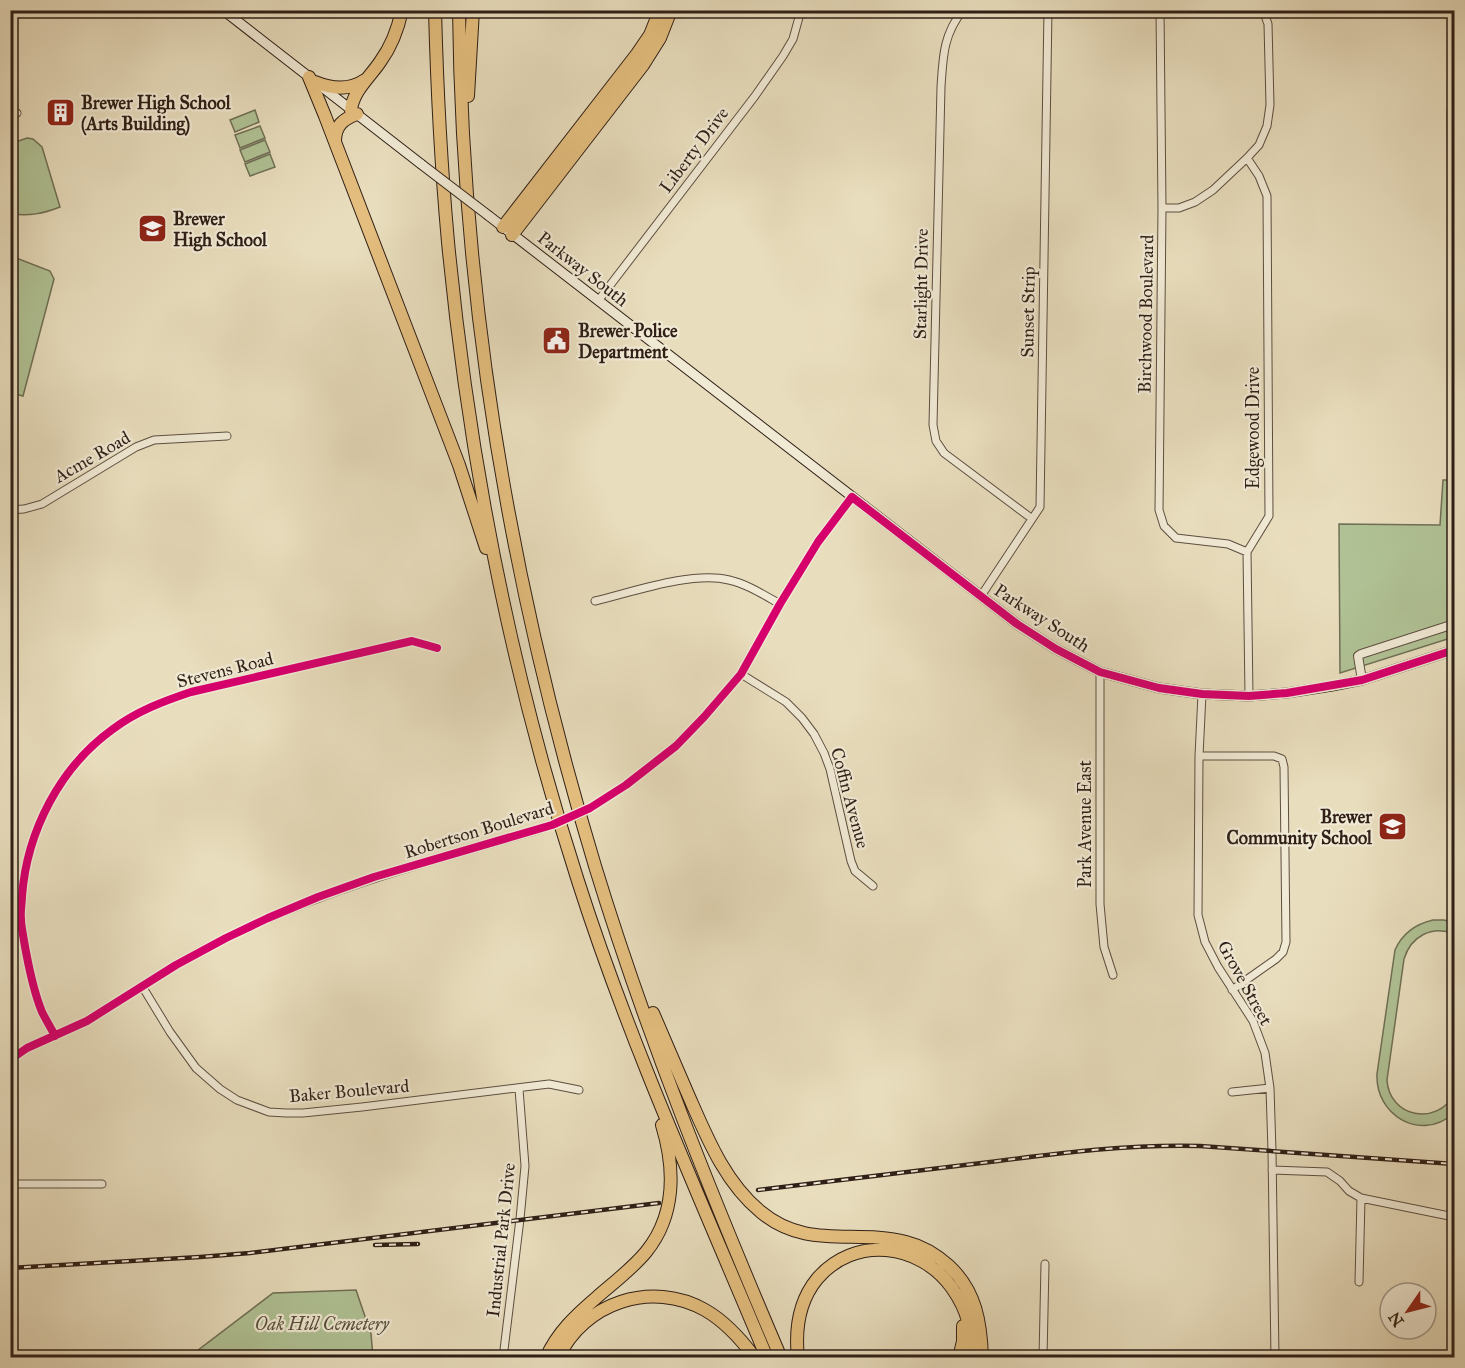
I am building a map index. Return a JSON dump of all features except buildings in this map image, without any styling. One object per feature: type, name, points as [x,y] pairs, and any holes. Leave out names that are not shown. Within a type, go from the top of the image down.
[{"type":"highway","points":[[337,147],[335,137],[339,126],[354,112],[355,95],[390,46],[402,10]]},
{"type":"highway","points":[[435,10],[443,177],[460,345],[480,478],[517,662]]},
{"type":"highway","points":[[459,10],[464,166],[486,377],[515,550],[556,730],[613,921],[657,1047],[728,1230],[781,1358]]},
{"type":"highway","points":[[464,166],[473,10]]},
{"type":"highway","points":[[507,231],[638,54],[650,35],[660,10]]},
{"type":"highway","points":[[507,231],[643,65],[663,32],[671,10]]},
{"type":"highway","points":[[312,80],[333,87],[351,87],[370,76]]},
{"type":"highway","points":[[312,80],[465,482],[517,662],[547,779],[610,974],[642,1058],[767,1358]]},
{"type":"highway","points":[[613,921],[710,1143],[743,1194],[766,1216],[795,1231],[823,1236],[899,1240],[921,1247],[935,1255],[959,1276],[972,1297],[979,1320],[982,1358]]},
{"type":"highway","points":[[546,1358],[557,1338],[571,1321],[645,1253],[664,1221],[671,1192],[669,1151],[642,1058]]},
{"type":"highway","points":[[798,1358],[798,1327],[801,1311],[807,1296],[822,1274],[848,1256],[879,1249],[904,1253],[922,1261],[945,1280],[955,1293],[968,1321],[972,1358]]},
{"type":"highway","points":[[955,1293],[963,1324],[963,1341],[959,1358]]},
{"type":"highway","points":[[558,1358],[573,1334],[593,1316],[622,1301],[651,1296],[682,1300],[706,1311],[734,1332],[755,1358]]},
{"type":"main road","name":"Parkway South","points":[[223,10],[1017,624],[1056,649],[1100,672],[1159,688],[1202,694],[1249,696],[1287,693],[1362,680],[1455,650]]},
{"type":"street","name":"Liberty Drive","points":[[598,301],[783,56],[793,39],[801,10]]},
{"type":"street","name":"Starlight Drive","points":[[963,10],[954,21],[943,50],[933,425],[936,441],[944,453],[1031,518]]},
{"type":"street","name":"Sunset Strip","points":[[981,596],[1040,507],[1048,10]]},
{"type":"street","name":"Birchwood Boulevard","points":[[1160,10],[1162,208],[1159,510],[1164,526],[1176,538],[1228,544],[1247,552]]},
{"type":"street","points":[[1162,208],[1179,208],[1195,202],[1214,190],[1259,145],[1267,126],[1270,105],[1268,24],[1263,10]]},
{"type":"street","points":[[1455,100],[1451,111],[1455,401]]},
{"type":"street","points":[[10,118],[17,113]]},
{"type":"street","name":"Edgewood Drive","points":[[1247,158],[1259,176],[1267,196],[1269,516],[1247,552]]},
{"type":"street","points":[[1453,486],[1455,433]]},
{"type":"street","name":"Acme Road","points":[[10,510],[42,504],[136,447],[154,440],[227,436]]},
{"type":"street","name":"Robertson Boulevard","points":[[10,1062],[27,1048],[87,1021],[176,965],[268,918],[318,897],[388,873],[538,830],[601,801],[633,780],[670,751],[698,724],[741,674],[818,542],[852,497]]},
{"type":"street","points":[[1247,552],[1249,696]]},
{"type":"street","points":[[595,602],[676,582],[716,578],[746,586],[780,604]]},
{"type":"street","points":[[1362,680],[1358,661],[1358,656],[1361,654],[1455,624]]},
{"type":"street","name":"Stevens Road","points":[[55,1036],[42,1011],[26,952],[21,918],[23,888],[36,832],[48,805],[64,779],[94,744],[113,728],[137,714],[192,692],[412,641],[437,648]]},
{"type":"street","name":"Park Avenue East","points":[[1100,672],[1100,903],[1104,947],[1113,975]]},
{"type":"street","name":"Coffin Avenue","points":[[741,674],[786,702],[814,734],[830,769],[851,861],[855,871],[873,886]]},
{"type":"street","name":"Grove Street","points":[[1202,694],[1199,756],[1198,915],[1205,942],[1218,967],[1253,1021],[1265,1053],[1270,1088],[1275,1358]]},
{"type":"street","points":[[1199,756],[1274,756],[1282,759],[1284,767],[1286,942],[1283,952],[1276,959],[1232,990]]},
{"type":"street","name":"Baker Boulevard","points":[[142,986],[170,1032],[196,1068],[237,1100],[269,1112],[315,1112],[549,1084],[579,1090]]},
{"type":"street","points":[[1232,1092],[1270,1088]]},
{"type":"street","name":"Industrial Park Drive","points":[[503,1358],[525,1166],[519,1089]]},
{"type":"street","points":[[1272,1170],[1327,1172],[1361,1198],[1455,1217]]},
{"type":"street","points":[[10,1184],[102,1184]]},
{"type":"street","points":[[1359,1282],[1361,1198]]},
{"type":"street","points":[[1043,1358],[1045,1264]]},
{"type":"green space","points":[[255,110],[259,122],[235,132],[230,120]]},
{"type":"green space","points":[[260,126],[265,138],[240,148],[235,135]]},
{"type":"green space","points":[[27,138],[33,139],[42,147],[60,207],[36,214],[11,214],[10,144]]},
{"type":"green space","points":[[265,140],[270,152],[245,162],[240,150]]},
{"type":"green space","points":[[270,154],[275,167],[250,176],[245,164]]},
{"type":"green space","points":[[11,256],[50,271],[54,279],[23,396],[11,393]]},
{"type":"green space","points":[[1443,480],[1454,480],[1454,637],[1340,673],[1339,524],[1440,525]]},
{"type":"green space","points":[[1433,920],[1454,923],[1454,934],[1438,931],[1423,934],[1407,951],[1387,1080],[1390,1093],[1396,1102],[1415,1113],[1426,1114],[1437,1111],[1454,1094],[1454,1117],[1453,1114],[1440,1122],[1427,1125],[1402,1120],[1391,1112],[1378,1089],[1377,1074],[1395,950],[1410,930]]},
{"type":"green space","name":"Oak Hill Cemetery","points":[[356,1290],[371,1334],[373,1357],[189,1357],[273,1293]]},
{"type":"railway","points":[[758,1190],[1068,1152],[1147,1146],[1200,1146],[1454,1164]]},
{"type":"railway","points":[[10,1268],[250,1253],[659,1203]]},
{"type":"railway","points":[[375,1245],[418,1244]]},
{"type":"cycle path","points":[[10,1062],[27,1048],[87,1021],[176,965],[268,918],[374,877],[552,825],[590,808],[626,785],[676,746],[741,674],[818,542],[852,497],[1017,624],[1056,649],[1100,672],[1159,688],[1202,694],[1249,696],[1287,693],[1362,680],[1454,650]]},
{"type":"cycle path","points":[[55,1036],[39,1004],[26,950],[21,913],[25,872],[39,825],[50,802],[62,781],[94,744],[141,712],[191,692],[412,641],[437,648]]},
{"type":"place","name":"Brewer High School (Arts Building)","points":[[60,113]]},
{"type":"place","name":"Brewer High School","points":[[152,229]]},
{"type":"place","name":"Brewer Police Department","points":[[557,341]]},
{"type":"place","name":"Brewer Community School","points":[[1393,827]]}]
